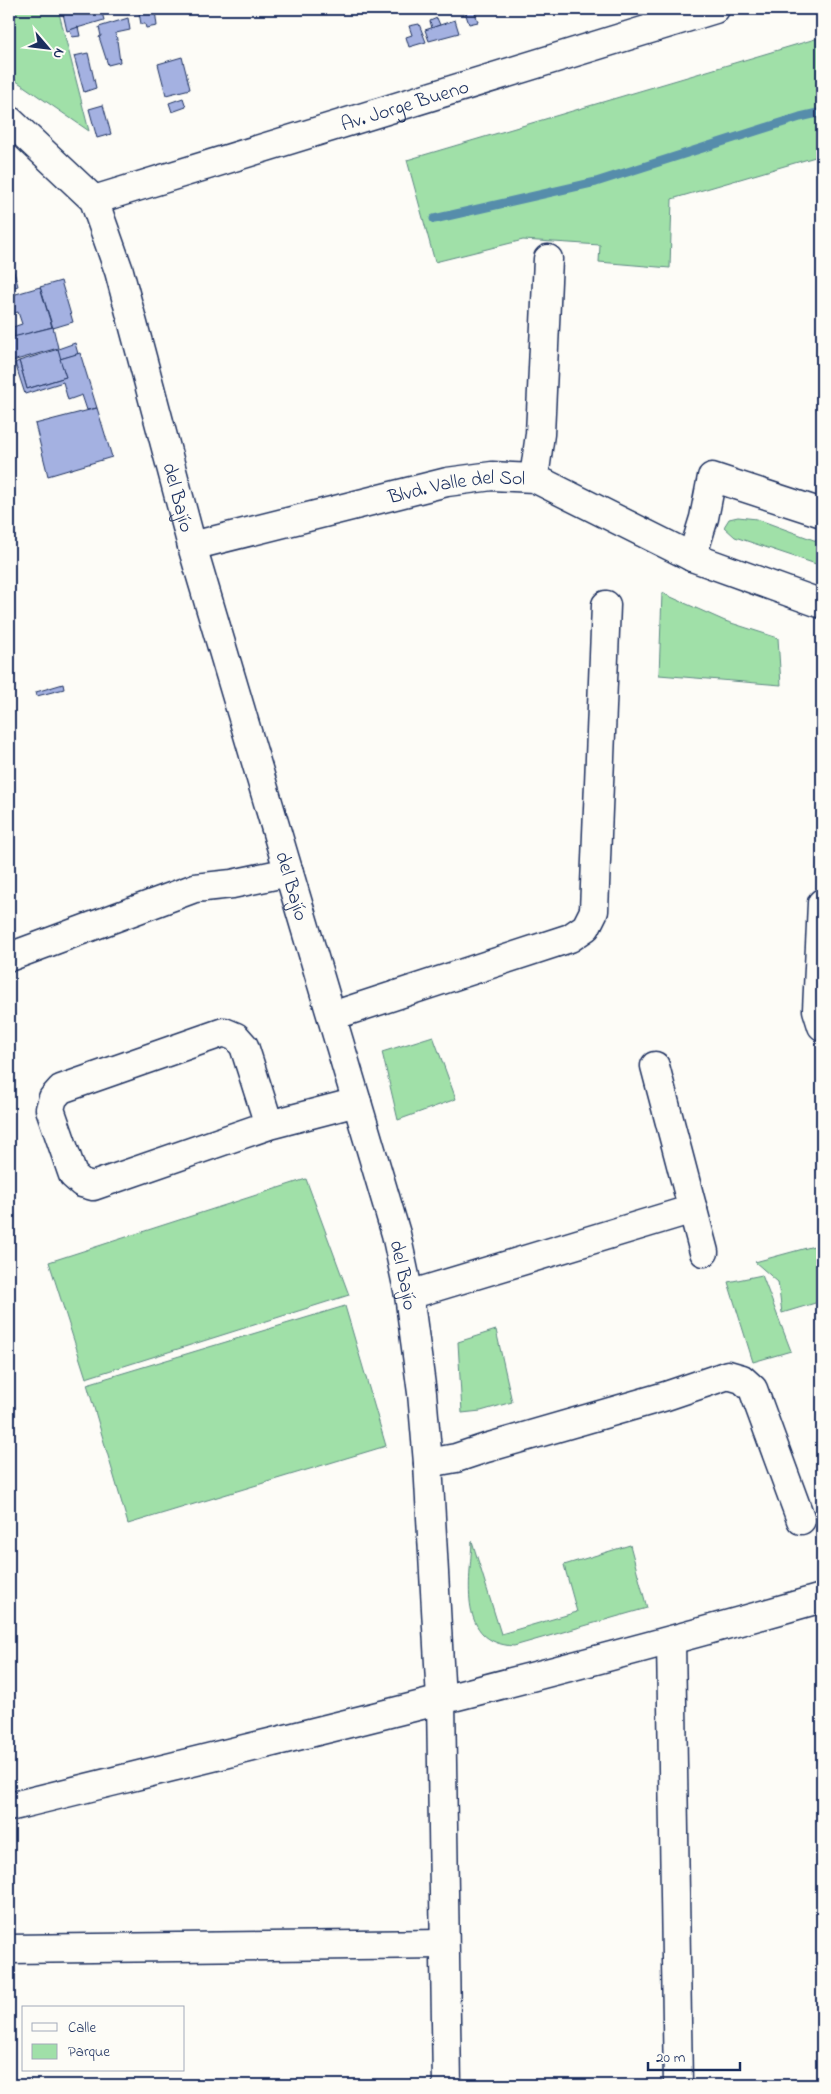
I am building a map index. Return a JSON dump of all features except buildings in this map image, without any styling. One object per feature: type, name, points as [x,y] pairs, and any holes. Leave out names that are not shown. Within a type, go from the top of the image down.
[{"type":"street","name":"Av. Jorge Bueno","points":[[94,200],[714,9]]},
{"type":"street","name":"del Bajío","points":[[9,120],[94,200],[119,271],[192,546],[396,1234],[409,1295],[422,1392],[428,1463],[441,1700],[446,2085]]},
{"type":"street","points":[[534,478],[540,434],[548,259]]},
{"type":"street","name":"Blvd. Valle del Sol","points":[[192,546],[447,482],[492,476],[534,478],[692,557],[822,604]]},
{"type":"street","points":[[692,557],[704,518],[712,477],[822,513]]},
{"type":"street","points":[[332,1016],[570,938],[586,927],[594,911],[606,605]]},
{"type":"street","points":[[12,956],[195,888],[232,884],[289,872]]},
{"type":"street","points":[[822,903],[817,1010],[822,1026]]},
{"type":"street","points":[[269,1126],[244,1046],[236,1037],[224,1032],[61,1089],[53,1098],[50,1109],[73,1174],[82,1183],[93,1186],[269,1126],[357,1102]]},
{"type":"street","points":[[656,1066],[704,1252]]},
{"type":"street","points":[[409,1295],[693,1209]]},
{"type":"street","points":[[428,1463],[456,1458],[666,1396],[728,1375],[742,1379],[753,1389],[801,1520]]},
{"type":"street","points":[[9,1807],[671,1641],[822,1598]]},
{"type":"street","points":[[671,1641],[678,2085]]},
{"type":"street","points":[[9,1949],[444,1944]]},
{"type":"green space","points":[[9,9],[58,9],[89,131],[9,76]]},
{"type":"green space","points":[[822,37],[822,155],[672,199],[670,268],[599,262],[600,245],[523,240],[435,262],[407,160]]},
{"type":"green space","points":[[738,517],[757,519],[822,543],[822,566],[735,537],[724,527],[729,519]]},
{"type":"green space","points":[[662,593],[725,621],[778,638],[781,685],[659,675]]},
{"type":"green space","points":[[433,1036],[456,1099],[398,1120],[382,1052]]},
{"type":"green space","points":[[306,1179],[349,1295],[86,1378],[49,1262]]},
{"type":"green space","points":[[814,1246],[822,1266],[822,1301],[782,1313],[778,1282],[755,1262]]},
{"type":"green space","points":[[762,1275],[791,1351],[753,1362],[728,1282]]},
{"type":"green space","points":[[345,1306],[386,1446],[128,1524],[87,1384]]},
{"type":"green space","points":[[496,1330],[512,1402],[481,1411],[462,1413],[458,1342]]},
{"type":"green space","points":[[472,1541],[501,1634],[577,1612],[564,1565],[630,1545],[647,1608],[514,1646],[496,1642],[483,1634],[475,1622],[471,1608],[469,1591]]},
{"type":"waterway","points":[[434,219],[596,182],[800,117],[822,112]]}]
